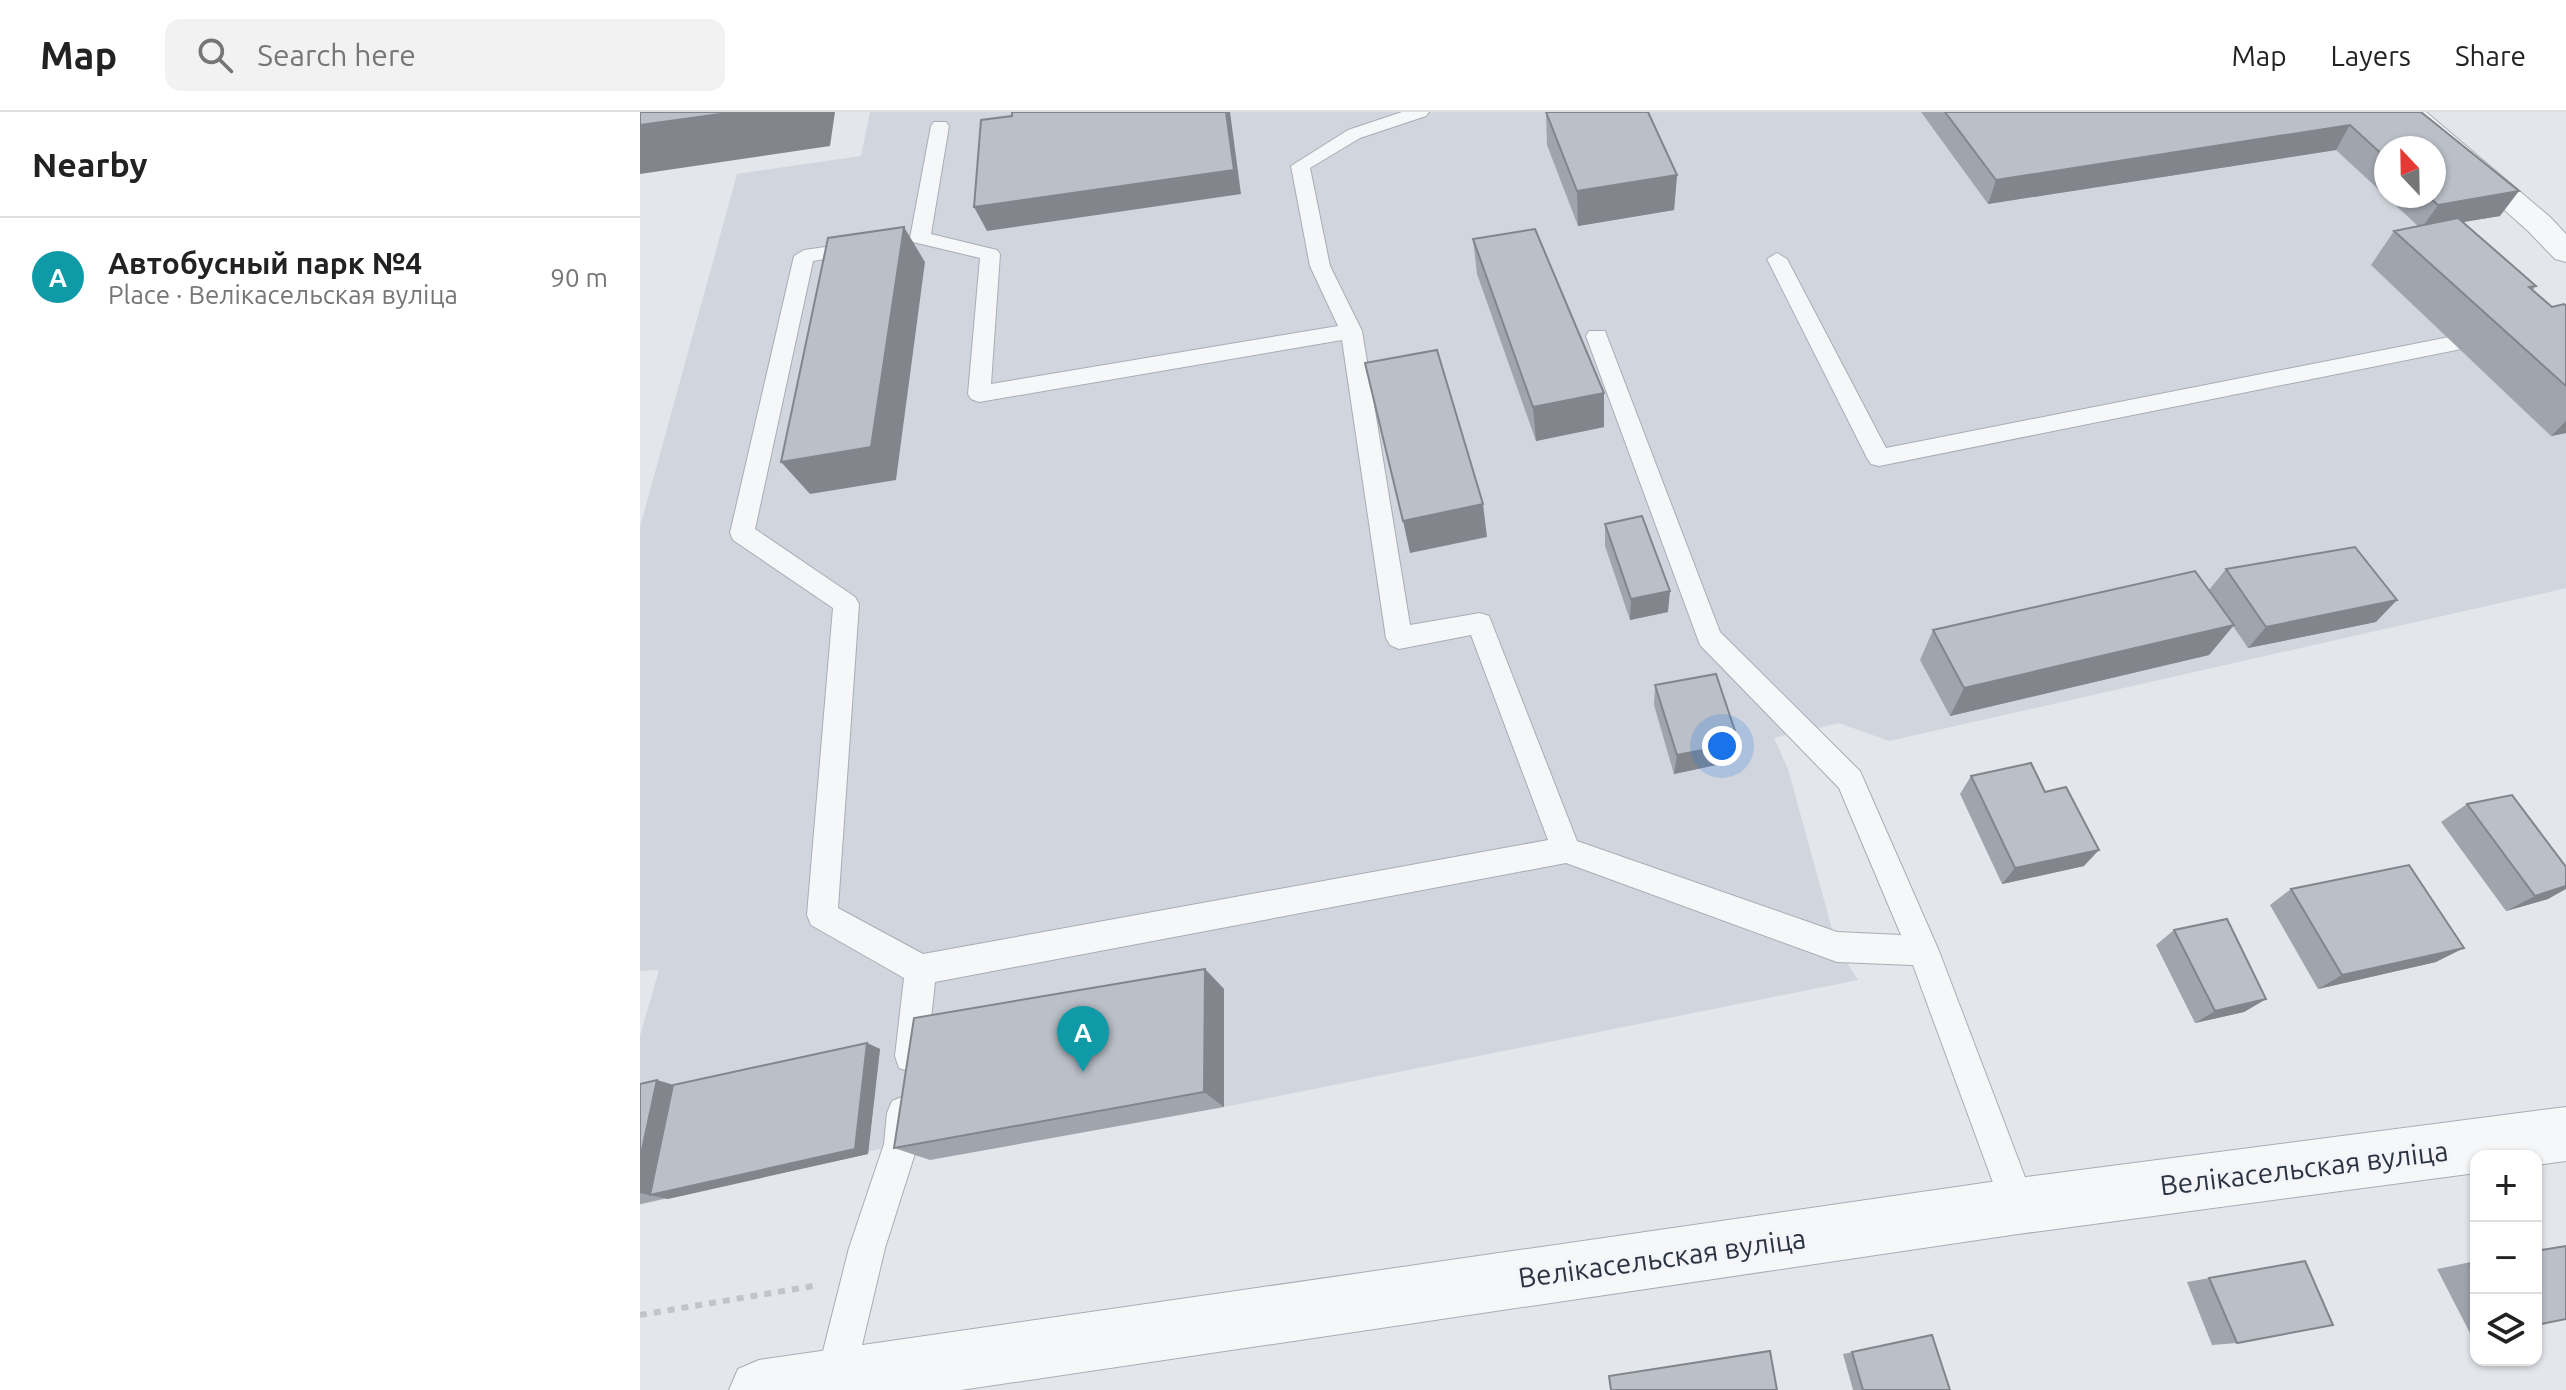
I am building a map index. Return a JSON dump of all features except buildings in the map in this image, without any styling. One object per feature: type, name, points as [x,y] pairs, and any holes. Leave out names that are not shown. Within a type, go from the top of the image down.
[{"type":"street","points":[[2409,112],[2539,224],[2566,252]]},
{"type":"street","name":"Велікасельская вуліца","points":[[759,1390],[2018,1206],[2566,1134]]},
{"type":"lane","points":[[1420,112],[1354,134],[1300,166],[1320,266],[1351,331],[1399,638],[1480,623],[1566,850]]},
{"type":"lane","points":[[920,238],[940,126]]},
{"type":"lane","points":[[1351,331],[979,394],[990,254],[920,238],[804,256],[742,533],[846,604],[822,915],[921,970],[1566,850],[1837,947],[1923,951]]},
{"type":"lane","points":[[1777,259],[1879,458],[2566,321]]},
{"type":"lane","points":[[1597,336],[1709,638],[1850,780],[1923,951],[2018,1206]]},
{"type":"lane","points":[[835,1379],[860,1278],[901,1144],[921,970]]},
{"type":"path","points":[[640,1315],[860,1278]]},
{"type":"shaded area","points":[[870,112],[2376,112],[2383,136],[2374,136],[2374,208],[2446,208],[2446,200],[2500,216],[2422,229],[2566,368],[2566,588],[1889,741],[1839,723],[1774,738],[1788,769],[1837,947],[1858,980],[1224,1107],[901,1144],[640,1205],[640,1036],[659,970],[640,971],[640,527],[737,174],[861,156]]},
{"type":"place","name":"Автобусный парк №4","points":[[1083,1072]]}]
